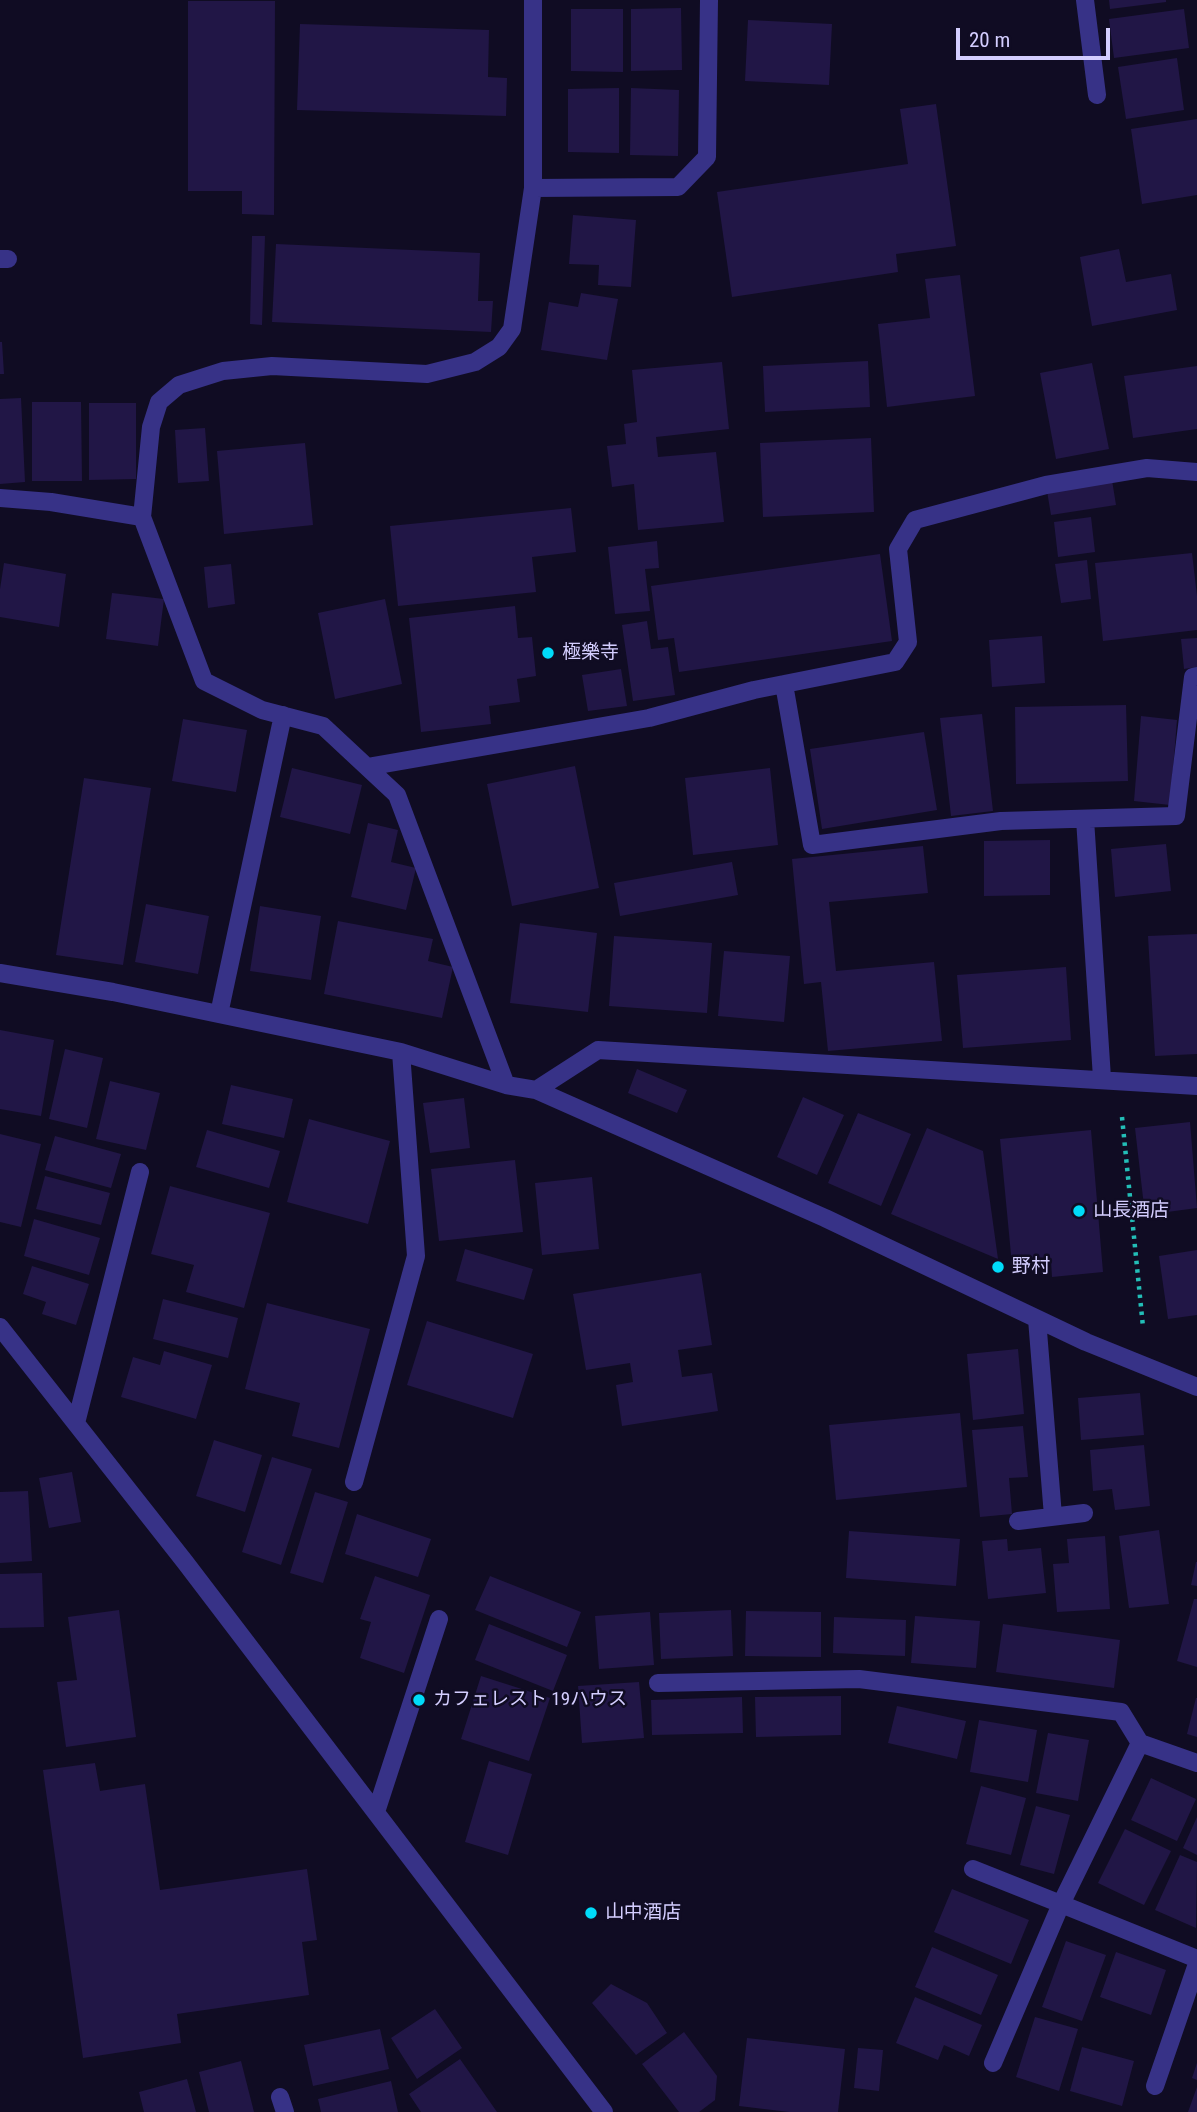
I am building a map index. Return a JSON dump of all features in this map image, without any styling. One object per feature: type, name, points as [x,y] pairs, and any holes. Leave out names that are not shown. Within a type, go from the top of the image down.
[{"type":"street","points":[[506,1085],[397,795],[323,726],[262,710],[204,681],[142,517],[151,427],[159,402],[179,385],[223,371],[272,366],[427,374],[474,362],[499,347],[512,329],[533,188],[533,0]]},
{"type":"street","points":[[533,188],[678,187],[706,158],[709,0]]},
{"type":"street","points":[[1085,0],[1097,95]]},
{"type":"street","points":[[367,767],[649,718],[784,684],[894,662],[908,642],[898,549],[915,520],[1046,485],[1147,468],[1197,472]]},
{"type":"street","points":[[0,498],[51,502],[142,517]]},
{"type":"street","points":[[784,684],[812,845],[1001,821],[1176,816],[1193,677],[1197,676]]},
{"type":"street","points":[[219,1014],[283,715]]},
{"type":"street","points":[[1085,819],[1110,1079]]},
{"type":"street","points":[[0,973],[113,992],[401,1052],[506,1085],[536,1090],[825,1218],[1037,1319],[1197,1387]]},
{"type":"street","points":[[536,1090],[598,1050],[1197,1086]]},
{"type":"street","points":[[354,1482],[416,1256],[401,1052]]},
{"type":"street","points":[[76,1423],[140,1172]]},
{"type":"street","points":[[1037,1319],[1053,1517]]},
{"type":"street","points":[[0,1326],[604,2112]]},
{"type":"street","points":[[1018,1521],[1084,1513]]},
{"type":"street","points":[[376,1812],[439,1619]]},
{"type":"street","points":[[658,1684],[859,1679],[1121,1712],[1140,1743],[1197,1763]]},
{"type":"street","points":[[993,2063],[1061,1904],[1140,1743]]},
{"type":"street","points":[[973,1869],[1197,1961],[1155,2086]]},
{"type":"path","points":[[1110,1079],[1147,1367]]},
{"type":"building","points":[[1109,0],[1166,0],[1166,2],[1110,9]]},
{"type":"building","points":[[188,1],[275,1],[274,215],[242,214],[242,191],[188,191]]},
{"type":"building","points":[[681,8],[682,70],[631,71],[631,9]]},
{"type":"building","points":[[571,9],[623,9],[623,72],[571,71]]},
{"type":"building","points":[[1184,9],[1189,48],[1114,58],[1109,19]]},
{"type":"building","points":[[748,20],[832,24],[829,85],[745,81]]},
{"type":"building","points":[[300,24],[489,30],[488,77],[507,78],[506,116],[297,110]]},
{"type":"building","points":[[1177,58],[1184,110],[1126,119],[1118,67]]},
{"type":"building","points":[[619,88],[619,153],[568,152],[568,89]]},
{"type":"building","points":[[631,88],[679,90],[678,156],[630,155]]},
{"type":"building","points":[[936,104],[956,246],[896,254],[898,272],[732,297],[717,192],[908,164],[900,109]]},
{"type":"building","points":[[1197,119],[1197,195],[1142,204],[1131,129]]},
{"type":"building","points":[[573,215],[636,220],[631,287],[598,285],[599,265],[569,264]]},
{"type":"building","points":[[252,236],[265,236],[262,325],[250,324]]},
{"type":"building","points":[[276,244],[480,253],[478,301],[493,301],[491,332],[272,322]]},
{"type":"building","points":[[1119,249],[1126,282],[1171,274],[1177,310],[1092,326],[1080,257]]},
{"type":"building","points":[[960,275],[975,396],[887,407],[878,324],[930,318],[925,279]]},
{"type":"building","points":[[581,293],[618,299],[607,360],[541,350],[549,302],[578,307]]},
{"type":"building","points":[[2,342],[4,374],[0,374]]},
{"type":"building","points":[[868,361],[870,407],[765,412],[763,366]]},
{"type":"building","points":[[722,362],[729,429],[656,437],[658,457],[716,452],[724,522],[638,530],[634,484],[612,487],[607,446],[626,444],[624,424],[637,422],[632,370]]},
{"type":"building","points":[[1092,363],[1109,449],[1056,459],[1040,373]]},
{"type":"building","points":[[1197,366],[1197,429],[1133,438],[1124,376]]},
{"type":"building","points":[[21,398],[25,482],[0,484],[0,399]]},
{"type":"building","points":[[32,402],[81,402],[82,481],[32,481]]},
{"type":"building","points":[[89,403],[136,403],[136,479],[89,480]]},
{"type":"building","points":[[205,428],[209,481],[178,483],[175,430]]},
{"type":"building","points":[[871,438],[874,512],[763,517],[760,443]]},
{"type":"building","points":[[305,443],[313,525],[224,534],[217,451]]},
{"type":"building","points":[[1112,480],[1116,505],[1051,515],[1047,491]]},
{"type":"building","points":[[571,508],[576,552],[532,557],[536,592],[398,606],[390,526]]},
{"type":"building","points":[[1091,517],[1095,552],[1058,557],[1054,522]]},
{"type":"building","points":[[657,541],[659,568],[645,569],[650,611],[615,614],[608,547]]},
{"type":"building","points":[[1192,553],[1197,596],[1197,630],[1103,641],[1095,563]]},
{"type":"building","points":[[880,554],[892,641],[679,672],[674,638],[658,640],[651,586]]},
{"type":"building","points":[[1087,560],[1091,599],[1061,603],[1055,564]]},
{"type":"building","points":[[4,563],[66,574],[59,627],[0,617]]},
{"type":"building","points":[[231,564],[235,604],[208,608],[204,567]]},
{"type":"building","points":[[112,593],[164,599],[158,646],[106,639]]},
{"type":"building","points":[[385,599],[402,684],[335,699],[318,613]]},
{"type":"building","points":[[515,606],[518,638],[532,637],[536,676],[517,679],[520,702],[489,706],[491,724],[421,732],[409,618]]},
{"type":"building","points":[[647,621],[651,649],[668,647],[675,695],[633,701],[622,625]]},
{"type":"building","points":[[1042,636],[1045,683],[992,687],[989,640]]},
{"type":"building","points":[[1197,638],[1197,667],[1184,669],[1181,639]]},
{"type":"building","points":[[621,669],[627,706],[588,711],[582,675]]},
{"type":"building","points":[[1126,705],[1128,781],[1016,784],[1015,707]]},
{"type":"building","points":[[982,714],[993,811],[951,816],[940,718]]},
{"type":"building","points":[[1141,716],[1177,720],[1170,805],[1134,801]]},
{"type":"building","points":[[183,719],[247,730],[236,792],[172,781]]},
{"type":"building","points":[[924,732],[937,810],[822,829],[810,749]]},
{"type":"building","points":[[575,766],[599,888],[512,906],[487,784]]},
{"type":"building","points":[[292,768],[362,785],[350,834],[280,817]]},
{"type":"building","points":[[770,768],[778,845],[693,855],[685,778]]},
{"type":"building","points":[[84,778],[151,788],[123,965],[56,955]]},
{"type":"building","points":[[368,823],[398,830],[391,862],[416,868],[406,910],[351,897]]},
{"type":"building","points":[[1050,840],[1050,895],[984,896],[984,841]]},
{"type":"building","points":[[1166,844],[1171,891],[1115,897],[1111,849]]},
{"type":"building","points":[[923,846],[928,893],[829,902],[836,971],[934,962],[942,1041],[828,1051],[821,982],[804,984],[792,859]]},
{"type":"building","points":[[732,862],[738,895],[620,916],[614,883]]},
{"type":"building","points":[[146,904],[209,916],[198,974],[135,962]]},
{"type":"building","points":[[260,906],[321,916],[311,980],[250,971]]},
{"type":"building","points":[[338,921],[433,939],[428,961],[453,967],[442,1018],[324,994]]},
{"type":"building","points":[[520,923],[597,933],[588,1012],[510,1003]]},
{"type":"building","points":[[1197,934],[1197,1054],[1155,1056],[1148,936]]},
{"type":"building","points":[[614,936],[712,943],[707,1013],[609,1006]]},
{"type":"building","points":[[724,951],[790,956],[784,1022],[718,1016]]},
{"type":"building","points":[[1066,967],[1071,1040],[963,1048],[957,975]]},
{"type":"building","points":[[0,1030],[54,1040],[41,1116],[0,1109]]},
{"type":"building","points":[[65,1049],[103,1058],[87,1128],[49,1119]]},
{"type":"building","points":[[637,1069],[687,1090],[677,1113],[628,1093]]},
{"type":"building","points":[[110,1081],[160,1093],[146,1150],[96,1139]]},
{"type":"building","points":[[231,1085],[293,1099],[284,1138],[222,1124]]},
{"type":"building","points":[[803,1097],[844,1115],[817,1175],[777,1157]]},
{"type":"building","points":[[464,1098],[470,1148],[430,1153],[423,1103]]},
{"type":"building","points":[[858,1113],[911,1134],[881,1206],[828,1183]]},
{"type":"building","points":[[309,1119],[390,1141],[368,1224],[287,1202]]},
{"type":"building","points":[[1190,1122],[1197,1208],[1145,1215],[1135,1128]]},
{"type":"building","points":[[927,1128],[983,1151],[998,1259],[891,1214]]},
{"type":"building","points":[[207,1130],[280,1151],[269,1188],[196,1167]]},
{"type":"building","points":[[1091,1130],[1103,1272],[1052,1277],[1051,1261],[1012,1265],[1000,1139]]},
{"type":"building","points":[[0,1134],[41,1144],[21,1227],[0,1222]]},
{"type":"building","points":[[55,1136],[121,1154],[111,1188],[45,1170]]},
{"type":"building","points":[[515,1160],[523,1232],[439,1241],[431,1169]]},
{"type":"building","points":[[45,1176],[110,1193],[101,1225],[36,1209]]},
{"type":"building","points":[[592,1177],[599,1249],[542,1255],[535,1183]]},
{"type":"building","points":[[170,1186],[270,1213],[244,1308],[186,1292],[194,1265],[151,1254]]},
{"type":"building","points":[[34,1219],[100,1238],[89,1275],[24,1256]]},
{"type":"building","points":[[465,1249],[533,1269],[524,1300],[456,1281]]},
{"type":"building","points":[[1197,1250],[1197,1315],[1168,1319],[1159,1256]]},
{"type":"building","points":[[32,1266],[89,1284],[76,1325],[42,1314],[46,1302],[23,1294]]},
{"type":"building","points":[[701,1273],[712,1345],[678,1350],[682,1377],[712,1373],[718,1411],[622,1426],[616,1385],[633,1382],[630,1363],[586,1370],[573,1294]]},
{"type":"building","points":[[163,1299],[238,1318],[228,1358],[153,1339]]},
{"type":"building","points":[[267,1303],[370,1329],[339,1448],[292,1436],[300,1403],[245,1389]]},
{"type":"building","points":[[427,1321],[533,1354],[513,1418],[407,1385]]},
{"type":"building","points":[[1018,1349],[1024,1414],[973,1420],[967,1354]]},
{"type":"building","points":[[164,1351],[212,1365],[196,1419],[121,1397],[133,1357],[160,1365]]},
{"type":"building","points":[[1140,1393],[1144,1435],[1081,1440],[1078,1398]]},
{"type":"building","points":[[960,1413],[967,1487],[836,1500],[829,1425]]},
{"type":"building","points":[[1023,1426],[1028,1477],[1009,1478],[1012,1514],[980,1517],[972,1430]]},
{"type":"building","points":[[214,1440],[262,1455],[245,1512],[196,1496]]},
{"type":"building","points":[[1144,1445],[1150,1506],[1115,1510],[1112,1489],[1093,1491],[1090,1450]]},
{"type":"building","points":[[272,1457],[312,1469],[281,1565],[242,1552]]},
{"type":"building","points":[[72,1472],[81,1522],[49,1528],[39,1478]]},
{"type":"building","points":[[28,1491],[32,1561],[0,1563],[0,1492]]},
{"type":"building","points":[[315,1492],[348,1502],[323,1583],[290,1573]]},
{"type":"building","points":[[357,1514],[431,1539],[418,1577],[345,1554]]},
{"type":"building","points":[[1159,1530],[1169,1604],[1129,1608],[1119,1536]]},
{"type":"building","points":[[849,1531],[960,1539],[956,1586],[846,1578]]},
{"type":"building","points":[[1105,1536],[1110,1609],[1057,1612],[1053,1564],[1069,1563],[1067,1539]]},
{"type":"building","points":[[1007,1539],[1008,1551],[1041,1548],[1046,1593],[988,1599],[982,1541]]},
{"type":"building","points":[[1197,1562],[1197,1586],[1191,1585]]},
{"type":"building","points":[[42,1573],[44,1627],[0,1628],[0,1574]]},
{"type":"building","points":[[375,1576],[430,1595],[404,1673],[360,1658],[371,1622],[360,1619]]},
{"type":"building","points":[[490,1576],[581,1612],[567,1647],[475,1610]]},
{"type":"building","points":[[1194,1599],[1197,1599],[1197,1667],[1177,1661]]},
{"type":"building","points":[[119,1610],[136,1737],[66,1747],[57,1682],[77,1680],[68,1617]]},
{"type":"building","points":[[731,1610],[733,1656],[661,1659],[659,1613]]},
{"type":"building","points":[[746,1611],[821,1612],[821,1657],[745,1656]]},
{"type":"building","points":[[650,1612],[654,1665],[599,1669],[595,1616]]},
{"type":"building","points":[[915,1616],[980,1621],[976,1668],[911,1663]]},
{"type":"building","points":[[834,1617],[906,1620],[905,1656],[833,1653]]},
{"type":"building","points":[[489,1624],[567,1655],[553,1691],[475,1660]]},
{"type":"building","points":[[1003,1624],[1120,1640],[1114,1688],[996,1672]]},
{"type":"building","points":[[481,1676],[550,1698],[529,1761],[461,1739]]},
{"type":"building","points":[[639,1682],[644,1738],[582,1743],[578,1686]]},
{"type":"building","points":[[841,1696],[841,1735],[756,1737],[755,1697]]},
{"type":"building","points":[[742,1697],[743,1733],[652,1735],[651,1700]]},
{"type":"building","points":[[1197,1698],[1197,1737],[1187,1734]]},
{"type":"building","points":[[897,1706],[966,1721],[957,1759],[888,1743]]},
{"type":"building","points":[[979,1720],[1037,1730],[1028,1782],[970,1772]]},
{"type":"building","points":[[1048,1733],[1089,1740],[1078,1801],[1036,1793]]},
{"type":"building","points":[[489,1761],[532,1774],[508,1855],[465,1842]]},
{"type":"building","points":[[95,1763],[100,1791],[145,1784],[160,1890],[307,1869],[317,1940],[302,1942],[309,1995],[177,2014],[181,2043],[83,2058],[43,1770]]},
{"type":"building","points":[[1151,1778],[1196,1799],[1177,1841],[1131,1820]]},
{"type":"building","points":[[981,1786],[1026,1798],[1011,1855],[966,1844]]},
{"type":"building","points":[[1036,1806],[1070,1815],[1054,1874],[1020,1865]]},
{"type":"building","points":[[1197,1817],[1197,1855],[1183,1848]]},
{"type":"building","points":[[1125,1829],[1171,1851],[1144,1905],[1098,1883]]},
{"type":"building","points":[[1180,1855],[1197,1862],[1196,1928],[1155,1910]]},
{"type":"building","points":[[952,1889],[1029,1920],[1011,1964],[934,1932]]},
{"type":"building","points":[[1066,1941],[1106,1955],[1082,2021],[1042,2007]]},
{"type":"building","points":[[932,1947],[998,1975],[981,2015],[915,1987]]},
{"type":"building","points":[[1116,1952],[1166,1970],[1151,2015],[1100,1997]]},
{"type":"building","points":[[611,1984],[647,2003],[667,2033],[636,2055],[592,2003]]},
{"type":"building","points":[[915,1997],[982,2025],[969,2056],[944,2045],[938,2060],[896,2043]]},
{"type":"building","points":[[435,2009],[462,2048],[417,2079],[391,2038]]},
{"type":"building","points":[[1035,2017],[1078,2029],[1059,2091],[1016,2077]]},
{"type":"building","points":[[380,2029],[389,2069],[313,2086],[304,2045]]},
{"type":"building","points":[[684,2032],[717,2076],[715,2100],[699,2112],[679,2112],[642,2064]]},
{"type":"building","points":[[747,2038],[845,2049],[838,2112],[789,2112],[739,2106]]},
{"type":"building","points":[[1082,2047],[1134,2061],[1122,2106],[1070,2091]]},
{"type":"building","points":[[858,2048],[883,2050],[879,2091],[854,2088]]},
{"type":"building","points":[[460,2059],[497,2112],[421,2112],[409,2094]]},
{"type":"building","points":[[241,2061],[254,2112],[209,2112],[199,2072]]},
{"type":"building","points":[[1197,2063],[1197,2080],[1192,2078]]},
{"type":"building","points":[[187,2079],[196,2112],[144,2112],[139,2092]]},
{"type":"building","points":[[391,2081],[398,2112],[321,2112],[318,2099]]},
{"type":"building","points":[[1197,2087],[1197,2112],[1188,2112]]},
{"type":"place","name":"極樂寺","points":[[548,653]]},
{"type":"place","name":"山長酒店","points":[[1079,1211]]},
{"type":"place","name":"野村","points":[[998,1267]]},
{"type":"place","name":"カフェレスト 19ハウス","points":[[419,1700]]},
{"type":"place","name":"山中酒店","points":[[591,1913]]}]
